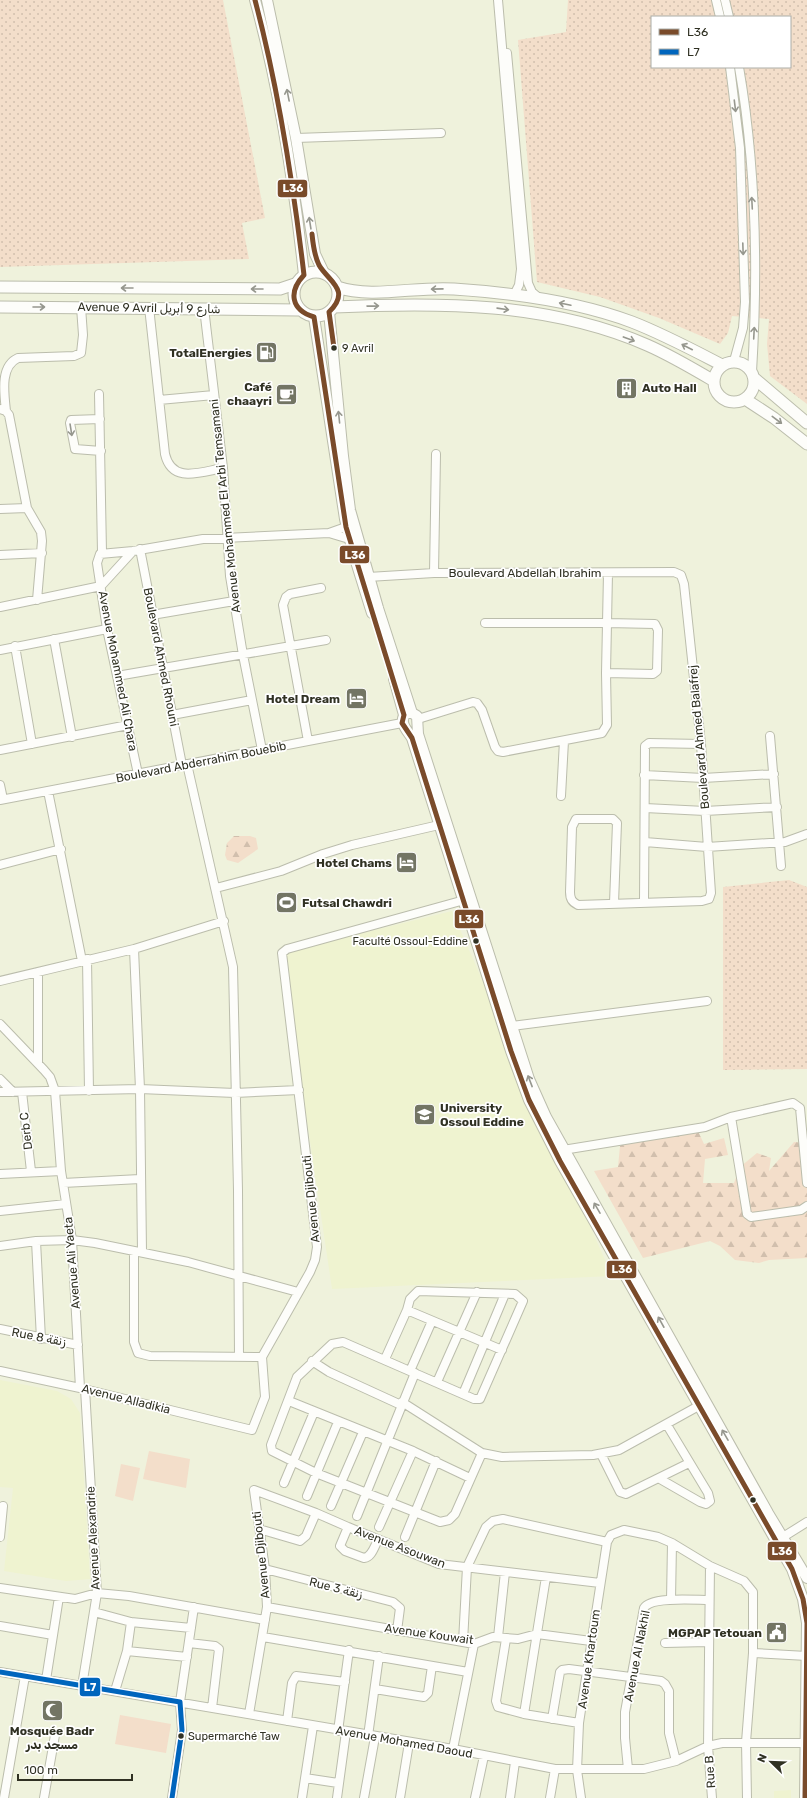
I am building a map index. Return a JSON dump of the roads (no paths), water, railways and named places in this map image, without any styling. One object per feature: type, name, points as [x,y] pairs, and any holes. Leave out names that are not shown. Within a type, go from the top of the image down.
[{"type":"highway","points":[[332,310],[338,294],[337,287],[330,277],[324,273],[310,272],[304,275],[296,284],[293,297],[299,310],[308,316],[314,317],[332,310],[453,304],[484,306],[533,313],[578,323],[637,341],[687,365],[714,381]]},
{"type":"highway","name":"Avenue 9 Avril شارع 9 أبريل","points":[[0,287],[280,289],[296,284]]},
{"type":"highway","points":[[337,287],[358,293],[452,289],[539,299],[593,310],[632,322],[722,365]]},
{"type":"highway","name":"Avenue 9 Avril شارع 9 أبريل","points":[[0,307],[149,307],[299,310]]},
{"type":"highway","points":[[753,375],[753,390],[745,399],[730,402],[718,394],[714,381],[715,375],[722,365],[734,361],[748,366],[753,375],[807,423]]},
{"type":"highway","points":[[745,399],[774,418],[807,444]]},
{"type":"main road","points":[[255,0],[268,47],[277,96],[304,275]]},
{"type":"main road","points":[[267,0],[296,138],[315,254],[324,273]]},
{"type":"main road","points":[[332,310],[348,496],[353,525],[410,720],[412,738],[439,825],[537,1098],[563,1150],[792,1569],[804,1595],[807,1623],[805,1798]]},
{"type":"main road","points":[[314,317],[349,539],[410,720],[418,734],[516,1067],[537,1117],[575,1188],[702,1404],[807,1578]]},
{"type":"street","points":[[498,0],[520,269],[519,285],[514,295]]},
{"type":"street","points":[[716,0],[720,16]]},
{"type":"street","points":[[725,0],[729,16]]},
{"type":"street","points":[[502,37],[509,67],[528,283],[532,292],[539,299]]},
{"type":"street","points":[[730,68],[740,148],[745,302],[743,328],[734,361]]},
{"type":"street","points":[[739,68],[749,136],[754,246],[756,295],[753,375]]},
{"type":"street","points":[[296,138],[441,133]]},
{"type":"street","points":[[37,600],[42,553],[41,532],[27,508],[9,415],[3,410],[4,369],[12,360],[18,358],[74,356],[81,353],[83,335],[81,307]]},
{"type":"street","points":[[149,307],[165,454],[169,466],[177,473],[184,474],[223,468]]},
{"type":"street","name":"Avenue Mohammed El Arbi Temsamani","points":[[204,308],[223,468],[234,601],[262,750]]},
{"type":"street","points":[[99,394],[102,552],[137,550],[184,541],[329,533],[346,527]]},
{"type":"street","points":[[159,400],[214,395]]},
{"type":"street","points":[[100,419],[71,420],[70,423],[75,448],[100,451]]},
{"type":"street","points":[[434,573],[436,454]]},
{"type":"street","points":[[0,509],[27,508]]},
{"type":"street","points":[[329,533],[349,539]]},
{"type":"street","points":[[0,607],[101,586],[137,550]]},
{"type":"street","name":"Boulevard Ahmed Rhouni","points":[[137,550],[172,715],[224,921],[233,967],[238,1190],[237,1275],[239,1357]]},
{"type":"street","name":"Avenue Mohammed Ali Chara","points":[[102,552],[98,557],[98,569],[107,629],[138,774]]},
{"type":"street","points":[[0,555],[42,553]]},
{"type":"street","name":"Boulevard Abdellah Ibrahim","points":[[368,577],[434,573],[608,574],[674,572],[681,575]]},
{"type":"street","points":[[561,796],[564,741],[599,734],[606,728],[606,622],[608,574]]},
{"type":"street","name":"Boulevard Ahmed Balafrej","points":[[644,903],[702,901],[709,899],[711,893],[701,744],[684,584],[681,575]]},
{"type":"street","points":[[308,742],[290,647],[284,600],[290,594],[321,588]]},
{"type":"street","points":[[152,615],[234,601]]},
{"type":"street","points":[[485,623],[606,622],[655,624],[658,630],[658,668],[653,674],[606,673]]},
{"type":"street","points":[[0,650],[107,629]]},
{"type":"street","points":[[54,639],[72,737]]},
{"type":"street","points":[[117,676],[326,640]]},
{"type":"street","points":[[15,646],[32,744]]},
{"type":"street","points":[[172,715],[252,700]]},
{"type":"street","name":"Boulevard Abderrahim Bouebib","points":[[2,800],[185,764],[308,742],[410,720],[475,702],[480,706],[495,747],[498,751],[503,752],[564,741]]},
{"type":"street","points":[[0,750],[128,725]]},
{"type":"street","points":[[770,736],[778,807],[781,866]]},
{"type":"street","points":[[614,903],[617,822],[613,819],[576,819],[572,827],[570,898],[574,903],[578,905],[644,903],[644,748],[647,744],[701,744]]},
{"type":"street","points":[[644,775],[703,778],[774,774]]},
{"type":"street","points":[[0,785],[2,800]]},
{"type":"street","points":[[48,791],[84,960],[89,1090]]},
{"type":"street","points":[[645,808],[705,811],[778,807]]},
{"type":"street","points":[[216,888],[281,871],[323,854],[352,845],[439,825]]},
{"type":"street","points":[[645,842],[707,847],[779,842],[807,834]]},
{"type":"street","points":[[0,865],[60,849]]},
{"type":"street","name":"Avenue Djibouti","points":[[262,1357],[315,1260],[317,1247],[282,954],[287,949],[467,900]]},
{"type":"street","points":[[0,982],[84,960],[134,949],[224,921]]},
{"type":"street","points":[[134,949],[140,1090],[142,1252]]},
{"type":"street","points":[[38,972],[38,1063]]},
{"type":"street","points":[[512,1026],[707,1001]]},
{"type":"street","points":[[0,1024],[50,1077],[55,1091]]},
{"type":"street","points":[[0,1078],[18,1092]]},
{"type":"street","points":[[0,1092],[140,1090],[235,1092],[299,1090]]},
{"type":"street","name":"Avenue Ali Yaeta","points":[[55,1091],[61,1171],[72,1240],[78,1345],[83,1388]]},
{"type":"street","name":"Derb C","points":[[18,1092],[31,1171]]},
{"type":"street","points":[[563,1150],[705,1128],[731,1117],[793,1103],[800,1108],[807,1183]]},
{"type":"street","points":[[731,1117],[747,1214],[751,1216],[801,1210],[807,1206]]},
{"type":"street","points":[[0,1174],[31,1171],[61,1171]]},
{"type":"street","points":[[63,1182],[140,1180]]},
{"type":"street","points":[[0,1211],[66,1204]]},
{"type":"street","points":[[0,1246],[36,1241],[72,1240],[134,1250],[237,1275],[298,1292]]},
{"type":"street","points":[[36,1241],[41,1339]]},
{"type":"street","points":[[134,1250],[134,1342],[137,1351],[150,1356],[262,1357]]},
{"type":"street","points":[[385,1359],[407,1310],[410,1299],[418,1291],[516,1294],[523,1301],[482,1397],[478,1399],[463,1394],[385,1359],[337,1341],[297,1377],[271,1448],[276,1454],[316,1473],[440,1522],[449,1520],[454,1514],[482,1453]]},
{"type":"street","points":[[437,1382],[477,1292]]},
{"type":"street","points":[[463,1394],[505,1294]]},
{"type":"street","points":[[407,1310],[502,1350]]},
{"type":"street","points":[[357,1516],[402,1404],[432,1321]]},
{"type":"street","name":"Rue 8 زنقة","points":[[0,1330],[78,1345]]},
{"type":"street","name":"Avenue Alladikia","points":[[0,1371],[83,1388],[252,1430],[265,1397],[262,1357]]},
{"type":"street","points":[[312,1362],[329,1372],[402,1404],[482,1453],[502,1457],[601,1454],[619,1450],[667,1425],[702,1404]]},
{"type":"street","name":"Avenue Alexandrie","points":[[82,1686],[97,1593],[83,1388]]},
{"type":"street","points":[[289,1401],[387,1442],[413,1451],[470,1478]]},
{"type":"street","points":[[284,1483],[314,1412]]},
{"type":"street","points":[[307,1496],[338,1422]]},
{"type":"street","points":[[660,1479],[700,1502],[709,1503],[710,1501],[708,1493],[689,1464],[667,1425]]},
{"type":"street","points":[[332,1506],[363,1432]]},
{"type":"street","points":[[379,1527],[413,1451]]},
{"type":"street","points":[[601,1454],[622,1494],[630,1493],[689,1464]]},
{"type":"street","points":[[405,1537],[436,1461]]},
{"type":"street","name":"Avenue Djibouti","points":[[249,1714],[267,1607],[265,1569],[254,1490]]},
{"type":"street","name":"Avenue Asouwan","points":[[254,1490],[316,1513],[439,1564],[600,1583]]},
{"type":"street","points":[[0,1537],[2,1506]]},
{"type":"street","points":[[259,1529],[300,1541],[306,1536],[316,1513]]},
{"type":"street","points":[[463,1642],[467,1567],[486,1527],[498,1519],[607,1542],[611,1535],[624,1530],[658,1537],[672,1543],[710,1566],[744,1581],[753,1592],[753,1653],[746,1742],[747,1798]]},
{"type":"street","points":[[783,1537],[807,1522]]},
{"type":"street","points":[[348,1527],[340,1546],[345,1551],[367,1558],[370,1556],[378,1540]]},
{"type":"street","name":"Avenue Khartoum","points":[[581,1798],[577,1770],[579,1723],[607,1542]]},
{"type":"street","points":[[670,1600],[672,1543]]},
{"type":"street","name":"Rue B","points":[[710,1566],[708,1746],[712,1798]]},
{"type":"street","name":"Rue 3 زنقة","points":[[265,1569],[389,1601],[398,1605],[401,1612],[397,1631]]},
{"type":"street","points":[[505,1572],[502,1638],[496,1705],[500,1708],[524,1714],[579,1723]]},
{"type":"street","points":[[524,1714],[546,1577]]},
{"type":"street","points":[[0,1588],[75,1599],[97,1593],[128,1596],[265,1620]]},
{"type":"street","points":[[46,1680],[59,1597]]},
{"type":"street","name":"Avenue Al Nakhil","points":[[628,1769],[625,1724],[631,1677],[644,1608],[648,1603],[670,1600],[709,1600]]},
{"type":"street","name":"Avenue Kouwait","points":[[267,1607],[474,1644],[487,1638],[518,1639],[537,1634],[591,1641]]},
{"type":"street","points":[[172,1798],[182,1730],[180,1702],[194,1608]]},
{"type":"street","points":[[94,1612],[131,1622],[191,1628]]},
{"type":"street","points":[[115,1691],[127,1651],[131,1622]]},
{"type":"street","points":[[0,1626],[53,1635]]},
{"type":"street","points":[[263,1636],[468,1672]]},
{"type":"street","points":[[665,1643],[708,1642]]},
{"type":"street","points":[[189,1643],[215,1646],[219,1649],[212,1708]]},
{"type":"street","points":[[453,1749],[474,1644]]},
{"type":"street","points":[[337,1798],[344,1682],[349,1650]]},
{"type":"street","points":[[127,1651],[187,1657]]},
{"type":"street","points":[[753,1653],[807,1656]]},
{"type":"street","points":[[364,1798],[372,1737],[374,1689],[379,1656]]},
{"type":"street","points":[[374,1689],[424,1698],[428,1694],[432,1666]]},
{"type":"street","points":[[552,1719],[560,1672],[565,1669],[661,1681],[668,1687],[669,1733],[676,1761]]},
{"type":"street","name":"Avenue Mohamed Daoud","points":[[0,1672],[249,1714],[372,1737],[453,1749],[555,1769],[577,1770],[650,1768],[676,1761],[708,1746],[722,1743],[806,1743]]},
{"type":"street","points":[[4,1798],[24,1676]]},
{"type":"street","points":[[287,1722],[292,1683],[296,1676],[344,1682]]},
{"type":"street","points":[[302,1798],[313,1726]]},
{"type":"street","points":[[44,1798],[55,1735]]},
{"type":"street","points":[[400,1798],[409,1743]]},
{"type":"street","points":[[475,1798],[484,1756]]},
{"type":"street","points":[[510,1798],[515,1762]]},
{"type":"street","points":[[550,1798],[555,1769]]},
{"type":"street","points":[[305,1778],[338,1783]]},
{"type":"place","name":"9 Avril","points":[[334,348]]},
{"type":"place","name":"TotalEnergies","points":[[267,353]]},
{"type":"place","name":"Auto Hall","points":[[626,388]]},
{"type":"place","name":"Café chaayri","points":[[287,394]]},
{"type":"place","name":"Hotel Dream","points":[[356,699]]},
{"type":"place","name":"Hotel Chams","points":[[407,863]]},
{"type":"place","name":"Futsal Chawdri","points":[[286,903]]},
{"type":"place","name":"Faculté Ossoul-Eddine","points":[[476,941]]},
{"type":"place","name":"University Ossoul Eddine","points":[[424,1115]]},
{"type":"place","name":"MGPAP Tetouan","points":[[777,1633]]},
{"type":"place","name":"Mosquée Badr مسجد بدر","points":[[52,1710]]},
{"type":"place","name":"Supermarché Taw","points":[[181,1736]]}]
